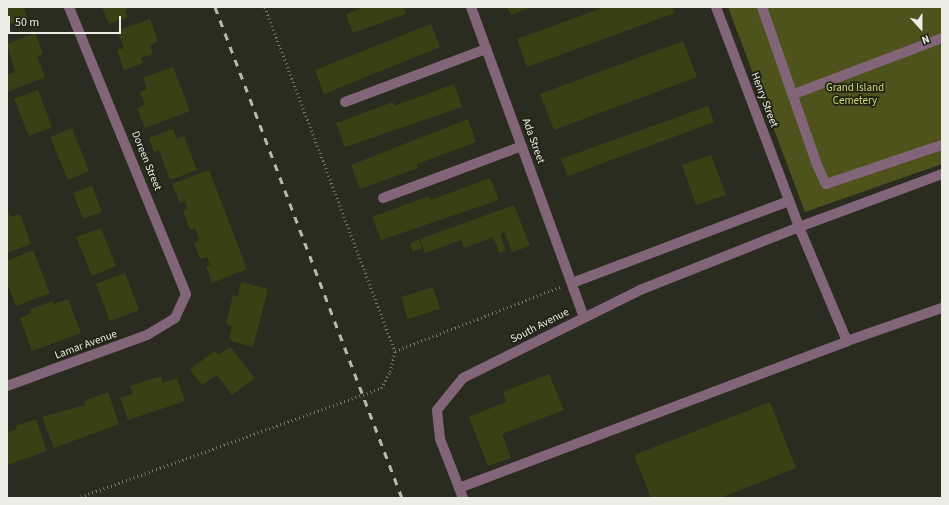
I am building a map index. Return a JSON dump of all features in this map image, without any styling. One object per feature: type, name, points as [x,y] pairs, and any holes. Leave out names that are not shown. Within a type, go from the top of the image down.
[{"type":"street","name":"Doreen Street","points":[[69,7],[186,294],[175,318],[170,321]]},
{"type":"street","name":"Ada Street","points":[[471,7],[572,283]]},
{"type":"street","name":"Henry Street","points":[[716,7],[799,227],[847,341]]},
{"type":"street","points":[[762,7],[794,94],[817,165],[826,184],[942,145]]},
{"type":"street","points":[[794,94],[942,38]]},
{"type":"street","points":[[345,102],[486,49]]},
{"type":"street","points":[[383,198],[522,146]]},
{"type":"street","points":[[584,317],[640,290],[799,227],[942,174]]},
{"type":"street","points":[[572,283],[789,201]]},
{"type":"street","name":"South Avenue","points":[[463,498],[440,439],[437,410],[463,378],[584,317],[572,283]]},
{"type":"street","points":[[459,488],[847,341],[942,308]]},
{"type":"street","name":"Lamar Avenue","points":[[8,383],[147,335],[170,321]]},
{"type":"path","points":[[77,498],[381,388],[390,372],[395,351],[265,7]]},
{"type":"path","points":[[395,351],[572,283]]},
{"type":"green space","name":"Grand Island Cemetery","points":[[728,7],[942,7],[942,164],[805,212]]},
{"type":"building","points":[[7,7],[23,7],[27,17],[7,25]]},
{"type":"building","points":[[102,7],[132,7],[125,10],[128,17],[109,24]]},
{"type":"building","points":[[364,7],[404,7],[406,14],[353,33],[346,14]]},
{"type":"building","points":[[507,7],[531,7],[511,15]]},
{"type":"building","points":[[605,7],[672,7],[675,13],[527,67],[517,39]]},
{"type":"building","points":[[150,19],[158,41],[150,45],[153,54],[141,58],[143,63],[124,70],[117,50],[124,48],[117,31]]},
{"type":"building","points":[[431,24],[440,47],[324,94],[315,70]]},
{"type":"building","points":[[35,33],[43,54],[37,56],[45,77],[7,92],[7,75],[15,72],[7,44]]},
{"type":"building","points":[[683,41],[697,77],[554,130],[540,94]]},
{"type":"building","points":[[173,67],[190,111],[145,128],[137,108],[145,105],[140,92],[147,89],[143,78]]},
{"type":"building","points":[[454,84],[462,107],[345,147],[336,123],[393,102],[394,106]]},
{"type":"building","points":[[38,90],[52,127],[29,136],[14,99]]},
{"type":"building","points":[[708,106],[714,122],[568,176],[561,159]]},
{"type":"building","points":[[468,119],[476,142],[417,164],[418,168],[360,189],[351,165]]},
{"type":"building","points":[[72,128],[89,171],[68,180],[50,137]]},
{"type":"building","points":[[173,129],[177,139],[184,136],[197,170],[170,180],[159,150],[154,152],[149,138]]},
{"type":"building","points":[[711,155],[726,195],[696,205],[682,165]]},
{"type":"building","points":[[209,170],[247,269],[212,283],[206,266],[210,265],[207,257],[200,259],[194,243],[200,240],[195,228],[190,230],[183,211],[188,209],[185,201],[180,203],[172,184]]},
{"type":"building","points":[[490,178],[499,200],[381,240],[372,217],[429,196],[431,200]]},
{"type":"building","points":[[92,186],[102,212],[83,219],[73,193]]},
{"type":"building","points":[[514,205],[530,246],[512,252],[504,232],[500,234],[506,251],[499,253],[493,237],[464,248],[461,240],[425,253],[420,239]]},
{"type":"building","points":[[7,209],[10,217],[20,214],[31,244],[7,253]]},
{"type":"building","points":[[101,228],[116,266],[92,276],[76,237]]},
{"type":"building","points":[[419,240],[422,248],[413,252],[410,243]]},
{"type":"building","points":[[33,250],[50,293],[16,306],[7,283],[7,261]]},
{"type":"building","points":[[125,273],[139,310],[110,321],[96,284]]},
{"type":"building","points":[[241,282],[268,289],[253,347],[229,340],[232,326],[226,324],[233,295],[238,296]]},
{"type":"building","points":[[433,287],[440,309],[408,319],[401,297]]},
{"type":"building","points":[[68,299],[81,333],[32,351],[20,318],[31,313],[30,309],[53,301],[54,304]]},
{"type":"building","points":[[230,347],[255,378],[232,395],[217,375],[202,385],[190,369],[215,351],[218,355]]},
{"type":"building","points":[[549,374],[564,410],[502,434],[511,458],[488,466],[469,417],[506,402],[503,392]]},
{"type":"building","points":[[161,376],[163,383],[177,378],[185,401],[128,420],[120,398],[133,394],[130,386]]},
{"type":"building","points":[[108,392],[119,424],[54,448],[42,417],[85,405],[84,401]]},
{"type":"building","points":[[770,402],[796,468],[720,498],[651,498],[634,455]]},
{"type":"building","points":[[36,419],[47,451],[7,465],[7,433],[17,429],[16,426]]},
{"type":"railway","points":[[215,7],[402,498]]}]
